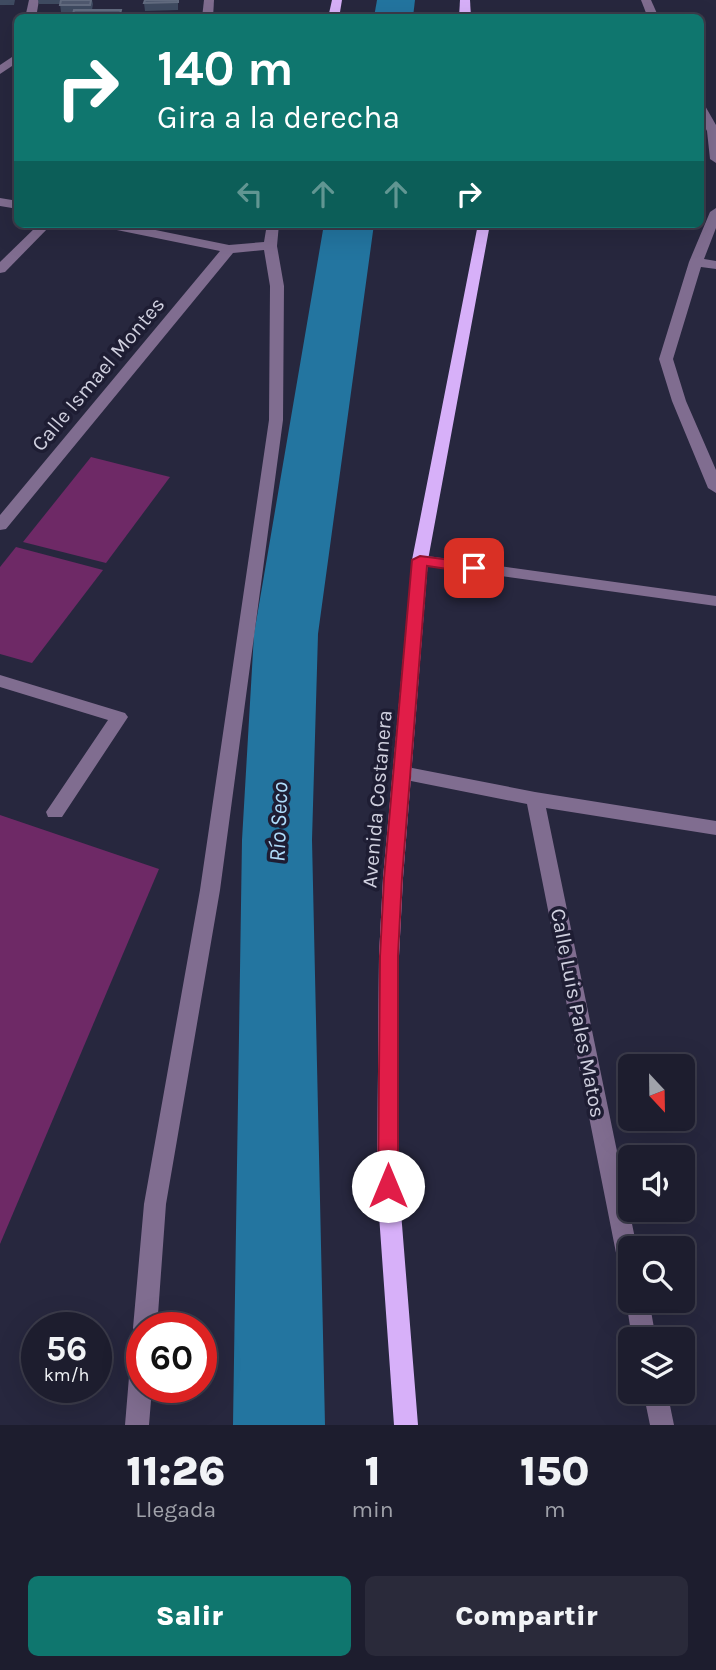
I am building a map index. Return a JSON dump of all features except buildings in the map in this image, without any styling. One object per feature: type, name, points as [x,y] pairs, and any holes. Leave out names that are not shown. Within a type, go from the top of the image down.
[{"type":"main road","name":"Avenida Costanera","points":[[405,1425],[388,1186],[389,956],[420,560],[483,228]]},
{"type":"street","points":[[710,131],[716,158]]},
{"type":"street","points":[[716,212],[696,262],[666,359],[679,401],[716,488]]},
{"type":"street","points":[[0,270],[42,228]]},
{"type":"street","points":[[127,228],[229,249],[270,246]]},
{"type":"street","points":[[146,1312],[155,1204],[210,890],[276,420],[278,286],[270,246],[272,228]]},
{"type":"street","name":"Calle Ismael Montes","points":[[0,525],[229,249]]},
{"type":"street","points":[[696,262],[716,265]]},
{"type":"street","points":[[420,560],[716,601]]},
{"type":"street","points":[[0,681],[119,717],[55,812]]},
{"type":"street","points":[[402,774],[716,828]]},
{"type":"street","name":"Calle Luis Pales Matos","points":[[535,799],[624,1236]]},
{"type":"street","points":[[137,1425],[139,1403]]},
{"type":"street","points":[[658,1404],[662,1425]]},
{"type":"shaded area","points":[[91,457],[170,477],[106,563],[23,542]]},
{"type":"shaded area","points":[[16,547],[103,570],[32,663],[0,654],[0,567]]},
{"type":"shaded area","points":[[0,815],[159,869],[0,1244]]},
{"type":"water","points":[[377,0],[415,0],[413,14],[375,14]]},
{"type":"waterway","name":"Río Seco","points":[[279,1425],[277,840],[286,634],[348,228]]},
{"type":"route","points":[[388,1186],[389,956],[420,560],[474,568]]}]
